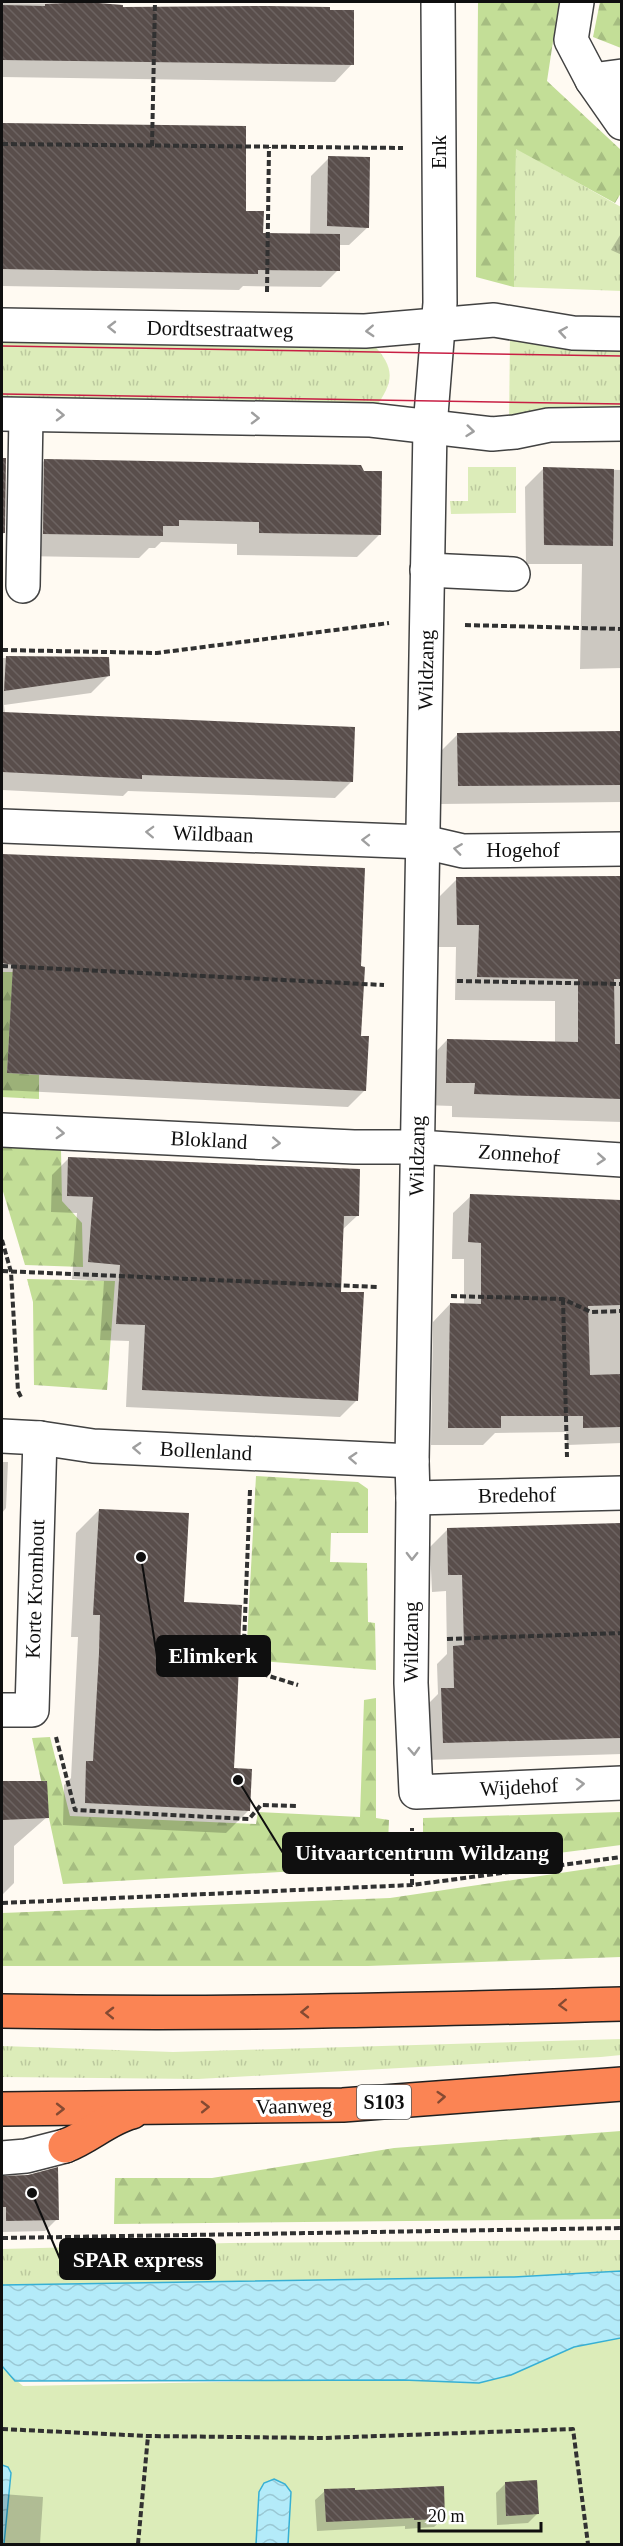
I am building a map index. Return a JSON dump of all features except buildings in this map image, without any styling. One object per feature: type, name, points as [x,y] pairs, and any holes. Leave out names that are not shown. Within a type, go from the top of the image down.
[{"type":"highway","points":[[2,2011],[130,2014],[340,2012],[621,2004]]},
{"type":"highway","name":"Vaanweg","points":[[2,2109],[343,2105],[621,2084]]},
{"type":"highway","points":[[65,2146],[95,2132],[126,2113],[146,2109]]},
{"type":"street","name":"Enk","points":[[438,2],[439,314]]},
{"type":"street","points":[[578,2],[571,40],[607,78],[621,123]]},
{"type":"street","points":[[430,427],[439,314]]},
{"type":"street","name":"Dordtsestraatweg","points":[[2,325],[365,331],[439,314],[573,333],[621,334]]},
{"type":"street","points":[[23,586],[14,414],[371,420],[492,434],[559,424],[621,424]]},
{"type":"street","name":"Wildzang","points":[[416,1792],[411,1640],[412,1461],[430,427]]},
{"type":"street","points":[[427,570],[513,574]]},
{"type":"street","name":"Wildbaan","points":[[2,826],[424,842]]},
{"type":"street","name":"Hogehof","points":[[424,842],[463,850],[621,849]]},
{"type":"street","name":"Blokland","points":[[2,1130],[417,1148]]},
{"type":"street","name":"Zonnehof","points":[[417,1148],[621,1160]]},
{"type":"street","name":"Bollenland","points":[[2,1436],[40,1438],[93,1446],[412,1461]]},
{"type":"street","name":"Korte Kromhout","points":[[17,1710],[40,1438]]},
{"type":"street","name":"Bredehof","points":[[413,1498],[621,1493]]},
{"type":"street","name":"Wijdehof","points":[[416,1792],[621,1783]]},
{"type":"street","points":[[2,2157],[26,2156],[65,2146]]},
{"type":"path","points":[[152,146],[155,2]]},
{"type":"path","points":[[2,144],[439,148]]},
{"type":"path","points":[[267,299],[269,147]]},
{"type":"path","points":[[2,650],[157,653],[380,623],[621,629]]},
{"type":"path","points":[[2,966],[379,986],[421,981],[621,984]]},
{"type":"path","points":[[2,1240],[11,1272],[18,1391],[40,1438]]},
{"type":"path","points":[[2,1271],[416,1288],[442,1295],[563,1299],[591,1312],[621,1311]]},
{"type":"path","points":[[563,1299],[568,1494]]},
{"type":"path","points":[[252,1453],[243,1668],[298,1685]]},
{"type":"path","points":[[411,1640],[621,1633]]},
{"type":"path","points":[[17,1710],[56,1735],[75,1810],[249,1819],[261,1805],[296,1806]]},
{"type":"path","points":[[412,1885],[412,1816],[416,1792]]},
{"type":"path","points":[[2,1903],[412,1885],[621,1857]]},
{"type":"path","points":[[2,2238],[621,2228]]},
{"type":"path","points":[[2,2429],[148,2436],[323,2438],[573,2429],[588,2544]]},
{"type":"path","points":[[138,2544],[148,2436]]},
{"type":"green space","points":[[478,2],[559,2],[547,81],[621,150],[621,193],[615,203],[516,149],[514,287],[476,277]]},
{"type":"green space","points":[[600,2],[621,2],[621,48],[593,37]]},
{"type":"green space","points":[[516,148],[621,207],[622,291],[514,287]]},
{"type":"green space","points":[[510,333],[621,345],[621,414],[509,422]]},
{"type":"green space","points":[[2,337],[372,343],[385,360],[390,374],[386,390],[375,408],[2,404]]},
{"type":"green space","points":[[468,467],[516,467],[516,513],[451,514],[450,501],[468,501]]},
{"type":"green space","points":[[2,972],[13,972],[7,1073],[39,1075],[39,1099],[2,1097]]},
{"type":"green space","points":[[2,1147],[61,1150],[62,1201],[82,1223],[83,1267],[25,1265],[2,1188]]},
{"type":"green space","points":[[27,1279],[115,1281],[107,1390],[34,1385],[33,1302]]},
{"type":"green space","points":[[256,1476],[358,1482],[368,1489],[368,1533],[331,1533],[330,1562],[367,1563],[368,1622],[375,1623],[376,1670],[246,1660]]},
{"type":"green space","points":[[376,1698],[376,1818],[389,1820],[387,1866],[63,1884],[32,1738],[50,1737],[70,1816],[256,1824],[258,1812],[360,1817],[364,1700]]},
{"type":"green space","points":[[621,1812],[621,1845],[442,1868],[430,1867],[423,1857],[423,1818]]},
{"type":"green space","points":[[621,1864],[621,1957],[368,1966],[2,1966],[2,1913],[390,1898]]},
{"type":"green space","points":[[621,2039],[621,2055],[601,2057],[198,2079],[2,2077],[2,2046],[173,2052]]},
{"type":"green space","points":[[621,2131],[621,2219],[114,2224],[115,2178],[212,2178],[394,2148]]},
{"type":"green space","points":[[621,2240],[622,2271],[514,2277],[2,2285],[2,2249],[229,2243]]},
{"type":"green space","points":[[621,2304],[621,2544],[2,2544],[2,2368],[23,2386],[468,2377]]},
{"type":"water","points":[[621,2271],[621,2338],[574,2347],[511,2375],[479,2383],[403,2380],[15,2381],[2,2366],[2,2285],[514,2277]]},
{"type":"water","points":[[2,2465],[8,2467],[11,2473],[4,2544],[2,2544]]},
{"type":"water","points":[[274,2479],[285,2484],[291,2492],[288,2544],[256,2544],[259,2492],[264,2483]]},
{"type":"tram line","points":[[2,346],[622,356]]},
{"type":"tram line","points":[[2,394],[622,404]]},
{"type":"place","name":"Elimkerk","points":[[141,1557]]},
{"type":"place","name":"Uitvaartcentrum Wildzang","points":[[238,1780]]},
{"type":"place","name":"SPAR express","points":[[32,2193]]}]
